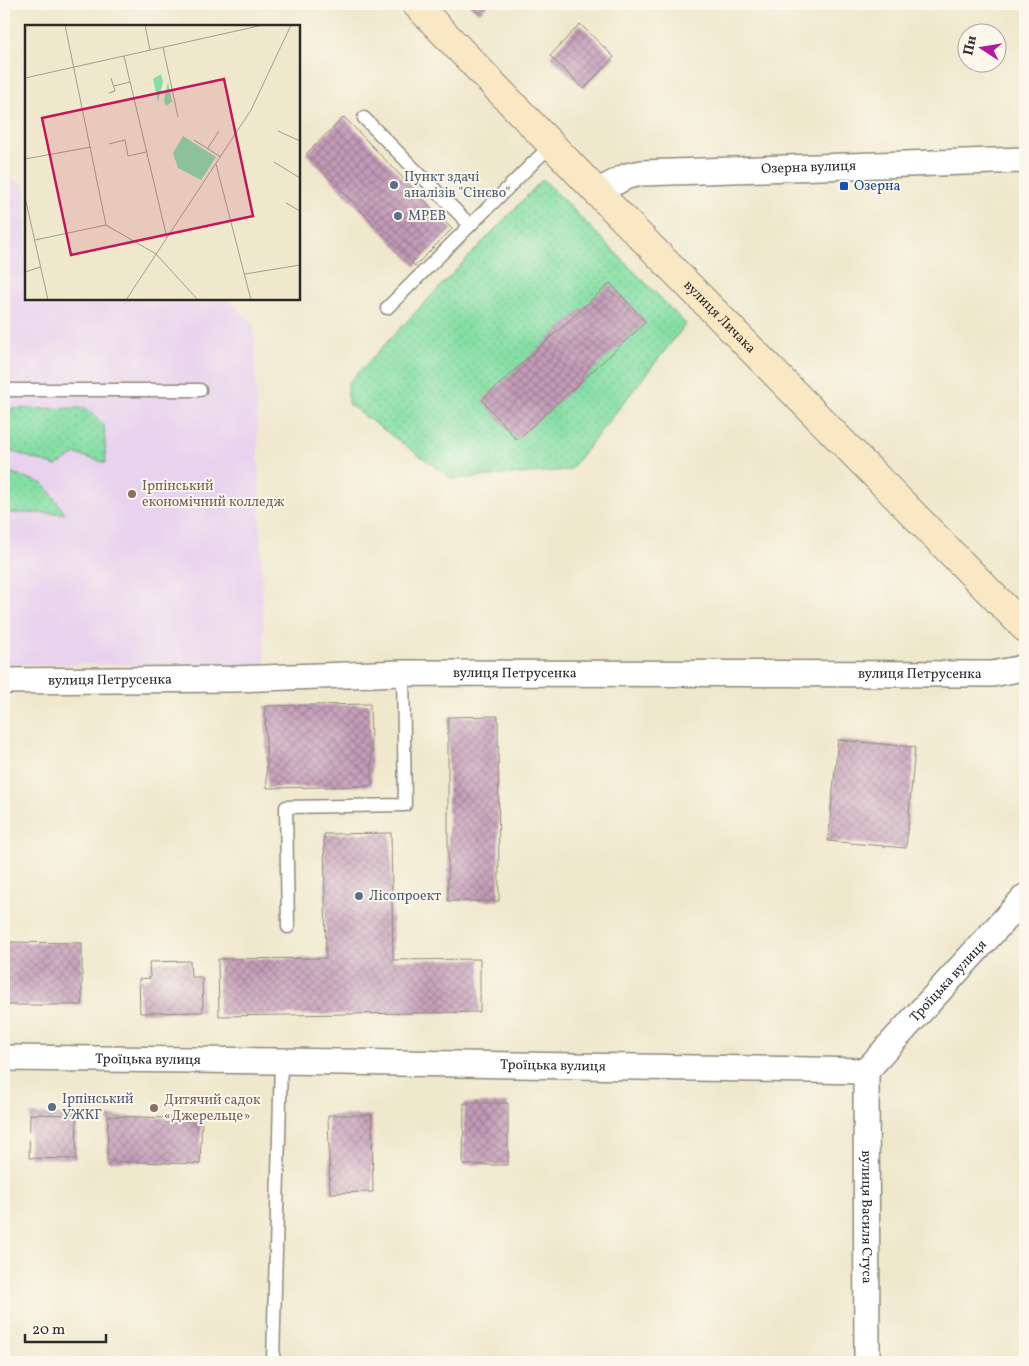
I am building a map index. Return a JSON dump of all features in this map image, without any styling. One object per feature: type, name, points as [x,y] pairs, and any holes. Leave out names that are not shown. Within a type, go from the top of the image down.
[{"type":"main road","name":"вулиця Личака","points":[[416,4],[1025,628]]},
{"type":"street","name":"Озерна вулиця","points":[[598,192],[627,176],[642,173],[1025,160]]},
{"type":"street","name":"вулиця Петрусенка","points":[[4,681],[233,679],[403,674],[992,674],[1025,666]]},
{"type":"street","name":"Троїцька вулиця","points":[[4,1058],[866,1071],[1025,897]]},
{"type":"street","name":"вулиця Василя Стуса","points":[[866,1071],[867,1362]]},
{"type":"lane","points":[[364,118],[470,225]]},
{"type":"lane","points":[[387,308],[552,144]]},
{"type":"lane","points":[[4,390],[200,390]]},
{"type":"lane","points":[[288,927],[286,808],[405,805],[403,674]]},
{"type":"lane","points":[[273,1362],[281,1061]]},
{"type":"shaded area","name":"Ірпінський економічний колледж","points":[[4,176],[25,185],[25,300],[230,300],[254,325],[265,665],[4,664]]},
{"type":"green space","points":[[543,179],[686,324],[570,470],[452,479],[348,404],[348,383]]},
{"type":"green space","points":[[86,408],[104,425],[106,463],[76,454],[56,466],[4,449],[4,409]]},
{"type":"green space","points":[[4,470],[44,484],[65,513],[4,513]]},
{"type":"building","points":[[468,4],[489,4],[479,14]]},
{"type":"building","points":[[580,24],[614,57],[584,89],[550,56]]},
{"type":"building","points":[[344,117],[452,229],[415,266],[306,154]]},
{"type":"building","points":[[610,283],[646,322],[517,440],[482,400]]},
{"type":"building","points":[[370,704],[372,786],[267,788],[265,706]]},
{"type":"building","points":[[498,716],[499,901],[448,901],[448,717]]},
{"type":"building","points":[[838,740],[915,747],[906,848],[828,841]]},
{"type":"building","name":"Лісопроект","points":[[391,833],[393,960],[480,959],[480,1012],[219,1016],[218,959],[326,958],[324,834]]},
{"type":"building","points":[[4,942],[82,943],[82,1005],[4,1005]]},
{"type":"building","points":[[190,961],[191,977],[202,977],[203,1012],[140,1013],[139,979],[150,978],[149,962]]},
{"type":"building","points":[[464,1103],[508,1103],[508,1165],[463,1165]]},
{"type":"building","points":[[30,1114],[77,1115],[76,1159],[29,1158]]},
{"type":"building","points":[[328,1115],[372,1115],[373,1192],[330,1193]]},
{"type":"building","points":[[108,1116],[202,1119],[200,1164],[107,1161]]},
{"type":"place","name":"Пункт здачі аналізів \"Сінєво\"","points":[[394,185]]},
{"type":"place","name":"Озерна","points":[[844,186]]},
{"type":"place","name":"МРЕВ","points":[[398,216]]},
{"type":"place","name":"Ірпінський економічний колледж","points":[[132,494]]},
{"type":"place","name":"Лісопроект","points":[[359,896]]},
{"type":"place","name":"Ірпінський УЖКГ","points":[[52,1107]]},
{"type":"place","name":"Дитячий садок «Джерельце»","points":[[154,1108]]}]
